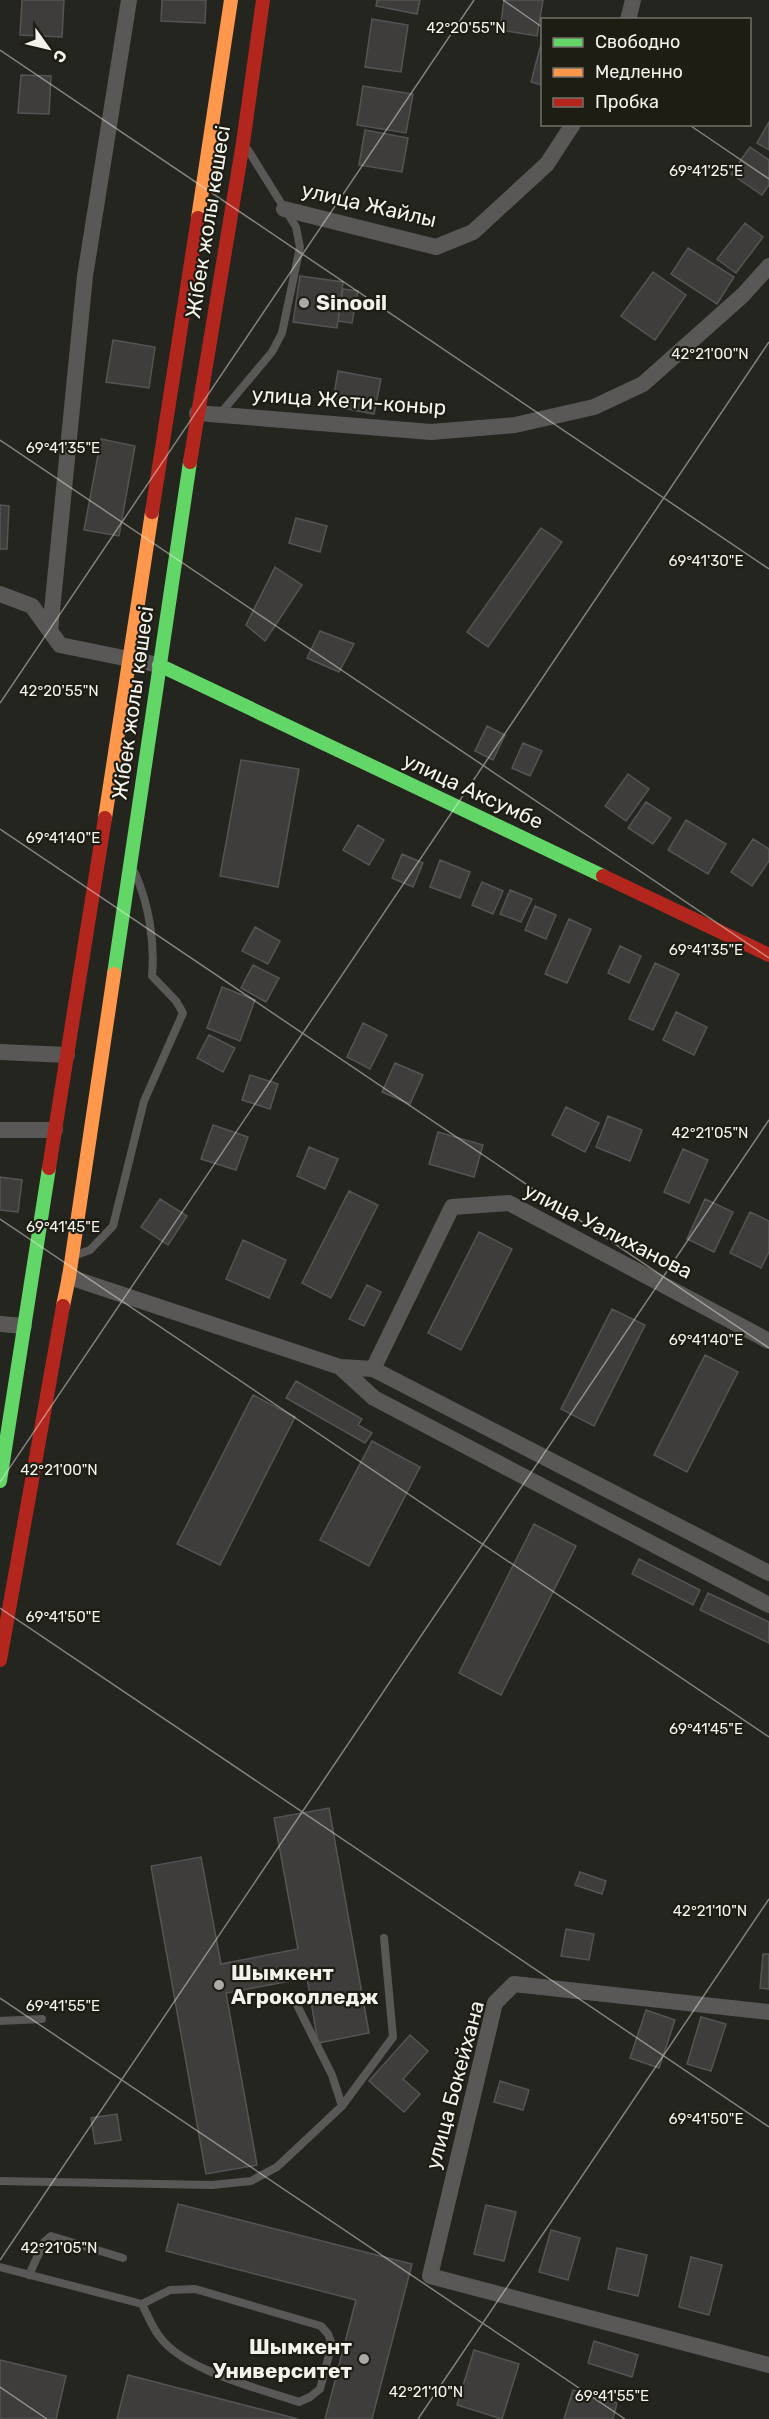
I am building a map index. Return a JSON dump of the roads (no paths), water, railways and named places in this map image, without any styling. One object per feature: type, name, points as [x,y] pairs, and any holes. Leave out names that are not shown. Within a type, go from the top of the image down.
[{"type":"main road","name":"Жібек жолы көшесі","points":[[0,1481],[231,0]]},
{"type":"main road","name":"Жібек жолы көшесі","points":[[0,1660],[58,1328],[73,1257],[197,413],[243,143],[263,0]]},
{"type":"main road","name":"улица Аксумбе","points":[[159,665],[769,955]]},
{"type":"street","points":[[50,631],[85,276],[129,0]]},
{"type":"street","points":[[628,18],[633,0]]},
{"type":"street","name":"улица Жайлы","points":[[284,208],[436,247],[473,232],[547,164],[572,126]]},
{"type":"street","name":"улица Жети-коныр","points":[[197,413],[431,432],[515,425],[594,407],[643,384],[743,295],[769,266]]},
{"type":"street","points":[[0,594],[32,606],[60,645],[159,665]]},
{"type":"street","points":[[0,1052],[67,1055]]},
{"type":"street","points":[[0,1130],[55,1130]]},
{"type":"street","name":"улица Уалиханова","points":[[373,1369],[452,1207],[508,1203],[769,1341]]},
{"type":"street","points":[[69,1277],[340,1367],[373,1369],[769,1573]]},
{"type":"street","points":[[0,1324],[24,1326]]},
{"type":"street","points":[[340,1367],[374,1398],[769,1605]]},
{"type":"street","name":"улица Бокейхана","points":[[769,2012],[514,1984],[495,2003],[430,2276],[769,2365]]},
{"type":"lane","points":[[219,415],[272,352],[282,333],[300,247],[296,227],[243,143]]},
{"type":"lane","points":[[73,1257],[90,1250],[113,1226],[144,1101],[183,1013],[176,1001],[152,976],[154,950],[142,888],[130,862]]},
{"type":"lane","points":[[0,2181],[212,2186],[251,2181],[277,2167],[342,2106],[393,2037],[384,1938]]},
{"type":"lane","points":[[294,2000],[332,2075],[342,2106]]},
{"type":"lane","points":[[0,2021],[42,2019]]},
{"type":"lane","points":[[29,2275],[44,2242],[51,2236],[123,2258]]},
{"type":"lane","points":[[0,2267],[142,2304],[170,2290],[195,2289],[321,2326],[328,2334],[332,2344],[320,2389],[299,2402],[204,2370],[183,2357],[158,2335],[142,2304]]},
{"type":"place","name":"Sinooil","points":[[304,303]]},
{"type":"place","name":"Шымкент Агроколледж","points":[[219,1985]]},
{"type":"place","name":"Шымкент Университет","points":[[364,2359]]}]
